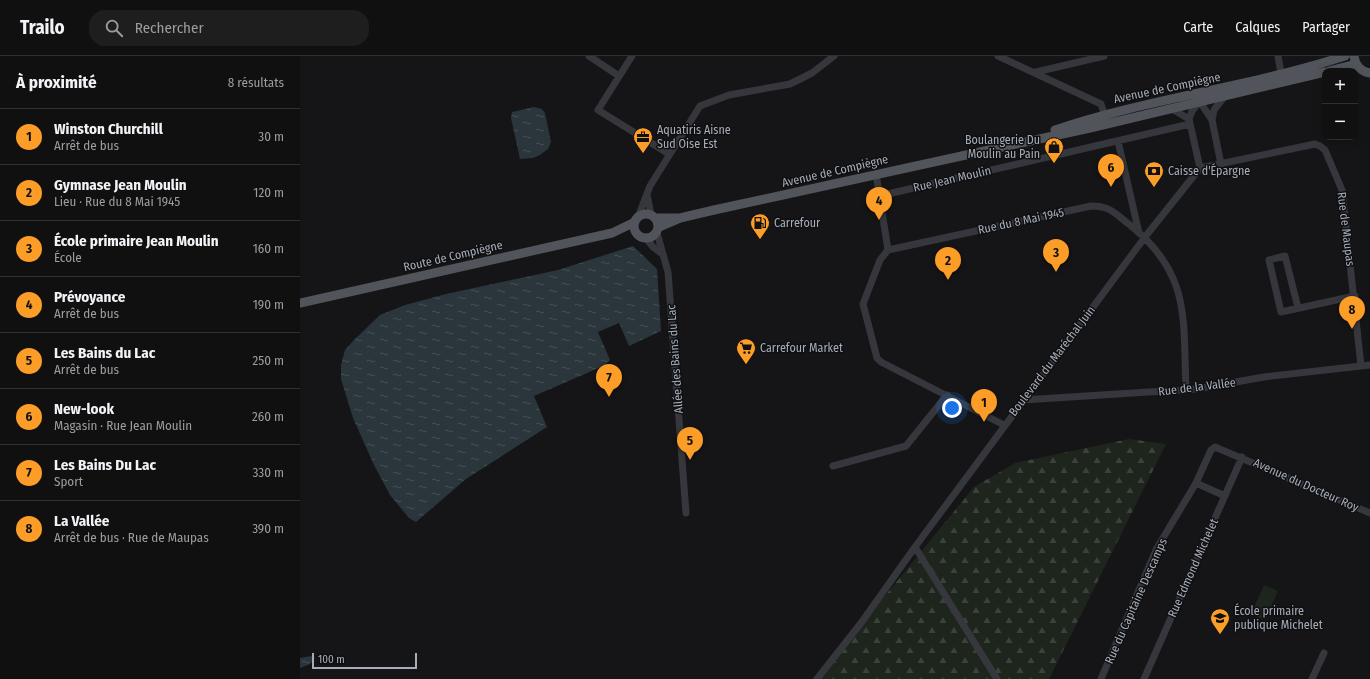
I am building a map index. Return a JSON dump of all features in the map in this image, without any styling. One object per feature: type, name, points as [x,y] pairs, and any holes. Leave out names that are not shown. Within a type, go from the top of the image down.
[{"type":"main road","name":"Avenue de Compiègne","points":[[1106,119],[1172,109],[1224,97],[1282,79],[1345,56]]},
{"type":"main road","points":[[1336,68],[1355,60],[1360,70],[1370,73]]},
{"type":"main road","name":"Avenue de Compiègne","points":[[656,223],[996,147],[1106,119],[1179,98],[1322,72]]},
{"type":"main road","points":[[644,214],[656,223],[652,237],[612,233],[644,214]]},
{"type":"main road","points":[[636,219],[634,229],[642,236]]},
{"type":"main road","name":"Route de Compiègne","points":[[300,304],[612,233]]},
{"type":"street","points":[[589,56],[619,76]]},
{"type":"street","points":[[632,56],[598,110],[669,154]]},
{"type":"street","points":[[636,219],[650,186],[700,106],[729,95],[790,84],[812,73],[834,56]]},
{"type":"street","points":[[998,56],[1036,72],[1101,104],[1106,119]]},
{"type":"street","points":[[1036,72],[1104,56]]},
{"type":"street","points":[[1278,56],[1282,79]]},
{"type":"street","points":[[1200,168],[1190,122],[1197,103],[1218,90]]},
{"type":"street","points":[[1212,120],[1214,110],[1224,97]]},
{"type":"street","points":[[1179,98],[1202,105],[1207,110],[1212,120],[1221,164]]},
{"type":"street","points":[[1172,109],[1190,122]]},
{"type":"street","name":"Rue Jean Moulin","points":[[879,196],[1118,141],[1190,122]]},
{"type":"street","points":[[1118,141],[1142,235],[1170,268],[1181,300],[1186,390]]},
{"type":"street","name":"Rue de Maupas","points":[[1200,168],[1315,144],[1325,150],[1342,190],[1355,296],[1361,366]]},
{"type":"street","name":"Boulevard du Maréchal Juin","points":[[817,679],[861,623],[1142,235],[1200,168]]},
{"type":"street","points":[[876,174],[888,250],[880,260],[863,304],[877,358],[881,362],[1004,426]]},
{"type":"street","name":"Allée des Bains du Lac","points":[[647,194],[656,223],[661,253]]},
{"type":"street","name":"Rue du 8 Mai 1945","points":[[888,250],[1091,206],[1106,206],[1142,235]]},
{"type":"street","name":"Allée des Bains du Lac","points":[[642,236],[661,253],[665,259],[668,272],[686,514]]},
{"type":"street","points":[[1298,308],[1285,256],[1268,260],[1281,312],[1355,296]]},
{"type":"street","name":"Rue de la Vallée","points":[[1023,400],[1186,390],[1264,378],[1370,365]]},
{"type":"street","points":[[833,466],[906,446],[947,395]]},
{"type":"street","name":"Rue du Capitaine Descamps","points":[[1101,679],[1157,548],[1196,483],[1211,450],[1215,447],[1242,457]]},
{"type":"street","name":"Rue Edmond Michelet","points":[[1144,679],[1242,457]]},
{"type":"street","name":"Avenue du Docteur Roy","points":[[1242,457],[1370,513]]},
{"type":"street","points":[[1196,483],[1225,496]]},
{"type":"street","points":[[915,547],[997,679]]},
{"type":"street","points":[[1312,679],[1324,653]]},
{"type":"green space","points":[[1129,439],[1166,444],[1049,679],[817,679],[974,487],[1015,463]]},
{"type":"green space","points":[[1264,585],[1278,591],[1265,620],[1251,614]]},
{"type":"water","points":[[534,107],[542,109],[545,113],[551,142],[548,149],[540,155],[533,158],[520,159],[511,118],[512,112]]},
{"type":"water","points":[[633,246],[657,269],[661,331],[629,346],[619,323],[598,332],[610,360],[603,366],[534,396],[547,427],[466,479],[416,522],[409,518],[390,495],[374,465],[353,418],[341,379],[341,365],[345,350],[380,315],[405,305],[446,294],[558,270]]},
{"type":"water","points":[[312,656],[315,658],[310,664],[300,668],[300,658]]},
{"type":"place","name":"Aquatiris Aisne Sud Oise Est","points":[[643,154]]},
{"type":"place","name":"Boulangerie Du Moulin au Pain","points":[[1054,164]]},
{"type":"place","name":"New-look","points":[[1111,187]]},
{"type":"place","name":"Caisse d'Épargne","points":[[1154,188]]},
{"type":"place","name":"Prévoyance","points":[[879,220]]},
{"type":"place","name":"Carrefour","points":[[760,240]]},
{"type":"place","name":"École primaire Jean Moulin","points":[[1056,272]]},
{"type":"place","name":"Gymnase Jean Moulin","points":[[948,280]]},
{"type":"place","name":"La Vallée","points":[[1352,329]]},
{"type":"place","name":"Carrefour Market","points":[[746,365]]},
{"type":"place","name":"Les Bains Du Lac","points":[[609,397]]},
{"type":"place","name":"Winston Churchill","points":[[984,422]]},
{"type":"place","name":"Les Bains du Lac","points":[[690,460]]},
{"type":"place","name":"École primaire publique Michelet","points":[[1220,635]]}]
